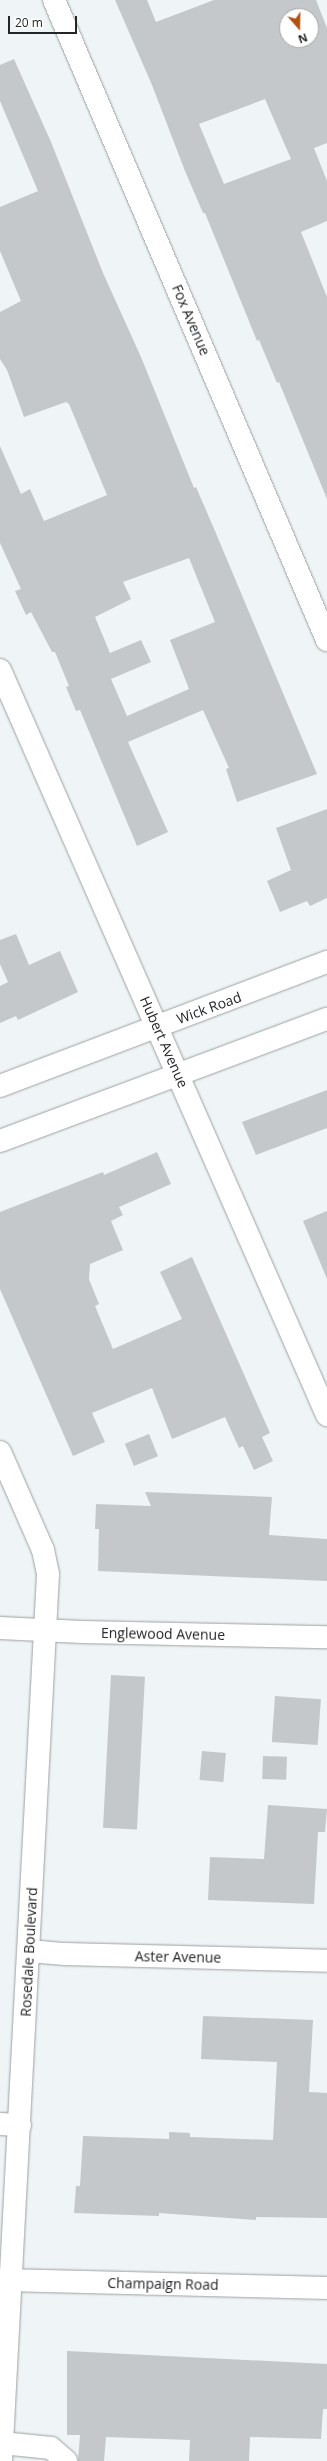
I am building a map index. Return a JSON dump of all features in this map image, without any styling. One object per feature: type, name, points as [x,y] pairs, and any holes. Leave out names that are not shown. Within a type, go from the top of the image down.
[{"type":"street","name":"Fox Avenue","points":[[54,0],[327,640]]},
{"type":"street","name":"Hubert Avenue","points":[[0,670],[327,1415]]},
{"type":"street","name":"Wick Road","points":[[0,1086],[327,962]]},
{"type":"street","points":[[0,1141],[327,1019]]},
{"type":"street","name":"Rosedale Boulevard","points":[[0,1452],[43,1550],[48,1574],[29,1951],[10,2124],[2,2452]]},
{"type":"street","name":"Englewood Avenue","points":[[0,1628],[327,1637]]},
{"type":"street","name":"Aster Avenue","points":[[29,1951],[65,1954],[327,1961]]},
{"type":"street","name":"Champaign Road","points":[[6,2280],[327,2288]]},
{"type":"street","points":[[2,2452],[51,2448],[66,2461]]},
{"type":"building","points":[[115,0],[147,0],[156,22],[214,0],[316,0],[327,28],[327,143],[314,148],[327,181],[327,221],[301,232],[327,297],[327,499],[279,382],[277,383],[259,340],[257,341],[205,213],[203,213],[152,85]],"holes":[[[265,99],[291,159],[224,184],[199,124]]]},
{"type":"building","points":[[14,59],[51,142],[103,273],[141,357],[194,488],[196,487],[215,531],[317,774],[237,802],[226,769],[229,768],[203,710],[128,742],[168,832],[137,846],[80,710],[76,711],[66,687],[69,686],[55,652],[52,652],[31,612],[26,615],[15,591],[21,589],[0,543],[0,446],[21,494],[30,489],[44,521],[107,495],[69,404],[66,402],[24,417],[7,370],[0,359],[0,312],[21,301],[0,251],[0,207],[38,191],[0,101],[0,65]],"holes":[[[189,558],[215,622],[170,640],[189,689],[127,716],[111,679],[151,662],[141,640],[110,653],[95,617],[131,599],[123,582]]]},
{"type":"building","points":[[327,809],[327,898],[310,906],[307,901],[280,912],[267,881],[291,870],[276,828]]},
{"type":"building","points":[[16,934],[29,965],[60,951],[78,992],[18,1020],[16,1016],[0,1023],[0,986],[8,982],[0,964],[0,940]]},
{"type":"building","points":[[327,1090],[327,1128],[256,1155],[242,1122]]},
{"type":"building","points":[[157,1152],[171,1184],[119,1207],[123,1215],[111,1221],[123,1250],[90,1264],[89,1279],[99,1304],[95,1306],[113,1349],[182,1319],[160,1272],[192,1257],[270,1433],[262,1437],[273,1461],[254,1470],[243,1446],[239,1448],[225,1417],[172,1439],[152,1388],[92,1413],[105,1442],[73,1456],[0,1289],[0,1212],[103,1172],[104,1175]]},
{"type":"building","points":[[327,1211],[327,1279],[303,1221]]},
{"type":"building","points":[[149,1434],[158,1456],[134,1466],[125,1444]]},
{"type":"building","points":[[145,1492],[272,1497],[269,1535],[327,1539],[327,1581],[98,1571],[99,1529],[95,1529],[96,1504],[151,1506]]},
{"type":"building","points":[[111,1675],[145,1677],[137,1830],[103,1828]]},
{"type":"building","points":[[275,1696],[321,1699],[318,1745],[272,1742]]},
{"type":"building","points":[[202,1751],[226,1753],[223,1782],[199,1780]]},
{"type":"building","points":[[263,1756],[287,1757],[286,1780],[262,1779]]},
{"type":"building","points":[[268,1805],[327,1809],[325,1832],[318,1832],[314,1904],[208,1900],[210,1857],[264,1859]]},
{"type":"building","points":[[203,2016],[313,2020],[309,2092],[327,2093],[327,2218],[256,2217],[256,2220],[159,2213],[159,2216],[74,2213],[76,2186],[80,2186],[83,2136],[169,2139],[169,2132],[190,2133],[190,2137],[273,2140],[277,2062],[201,2059]]},
{"type":"building","points":[[67,2351],[327,2364],[327,2409],[323,2409],[321,2439],[250,2437],[249,2461],[189,2461],[190,2440],[106,2437],[104,2461],[78,2461],[80,2435],[67,2435]]}]
